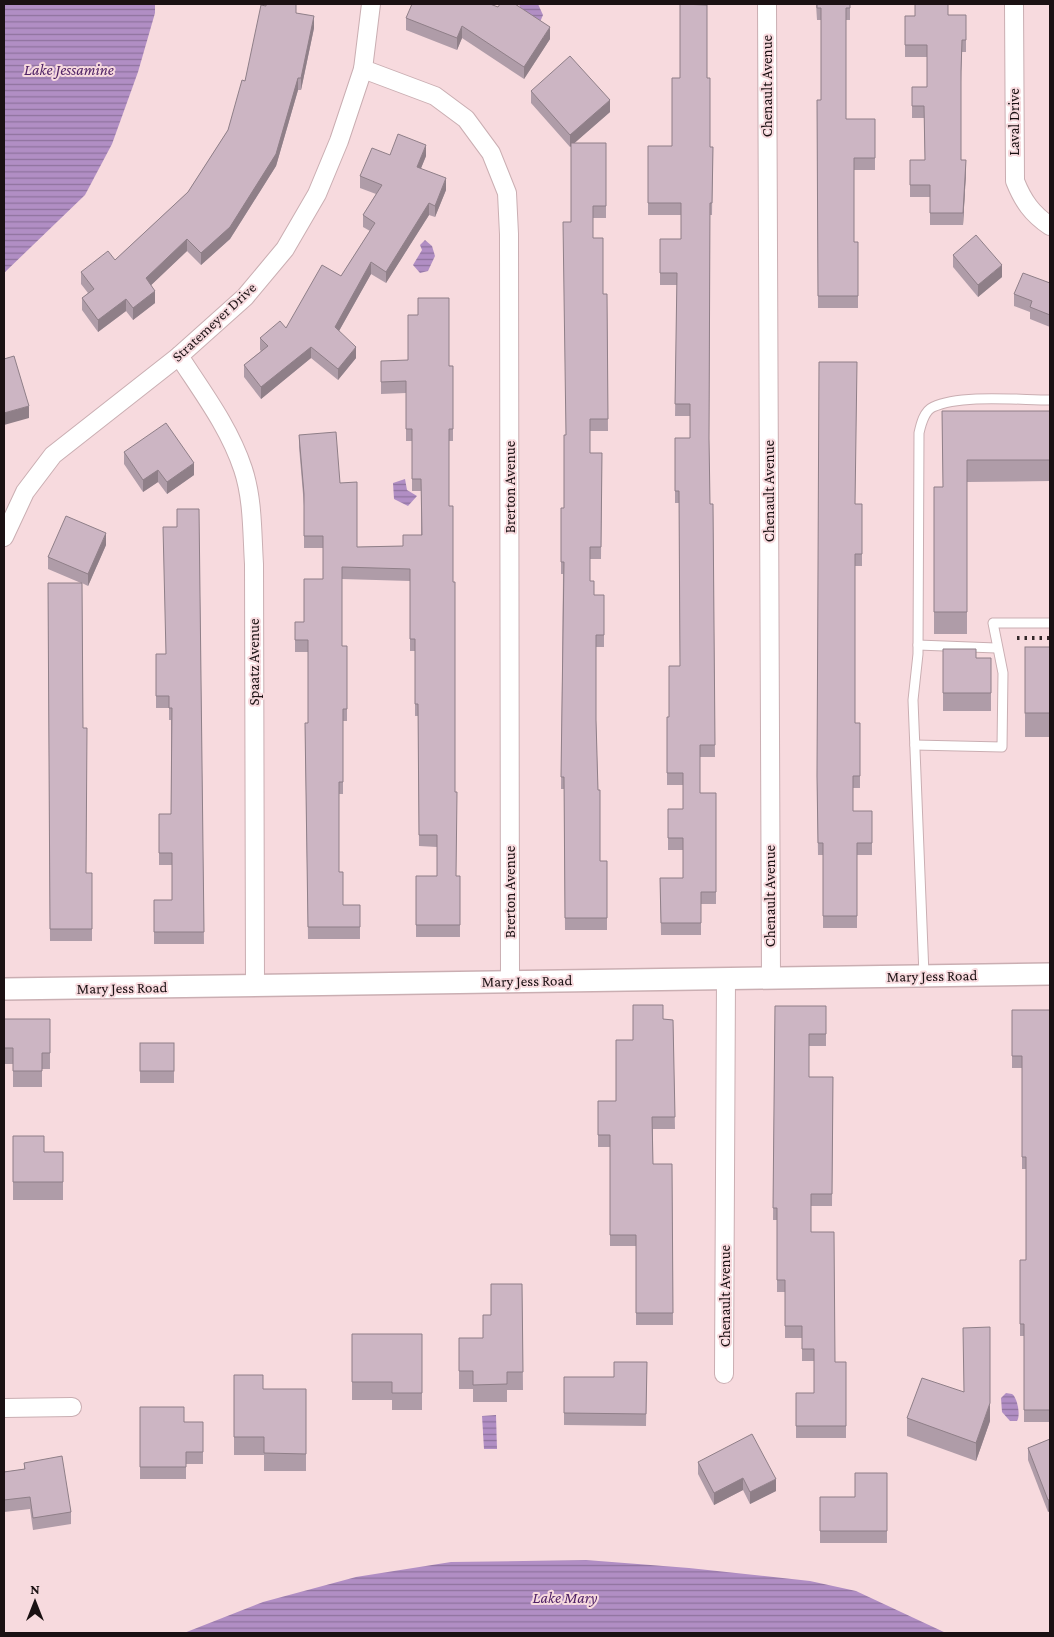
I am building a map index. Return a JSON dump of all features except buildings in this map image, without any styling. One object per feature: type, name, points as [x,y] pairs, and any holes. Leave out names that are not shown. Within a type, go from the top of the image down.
[{"type":"street","name":"Stratemeyer Drive","points":[[4,537],[25,492],[54,455],[179,356],[245,297],[286,249],[317,194],[340,141],[363,69],[372,4]]},
{"type":"street","name":"Chenault Avenue","points":[[767,4],[771,977]]},
{"type":"street","name":"Laval Drive","points":[[1014,4],[1015,181],[1024,202],[1036,217],[1050,226]]},
{"type":"street","name":"Brerton Avenue","points":[[363,69],[435,96],[466,119],[491,153],[507,193],[509,244],[510,982]]},
{"type":"street","name":"Spaatz Avenue","points":[[179,356],[224,422],[243,470],[252,518],[254,564],[255,985]]},
{"type":"street","name":"Mary Jess Road","points":[[4,989],[1050,974]]},
{"type":"street","name":"Chenault Avenue","points":[[724,1374],[726,978]]},
{"type":"street","points":[[4,1408],[72,1408]]},
{"type":"lane","points":[[924,976],[913,700],[918,645],[918,433],[922,420],[932,407],[965,400],[1050,400]]},
{"type":"lane","points":[[915,745],[1002,747],[1003,673],[996,648],[993,623],[1050,623]]},
{"type":"lane","points":[[918,645],[996,648]]},
{"type":"water","name":"Lake Jessamine","points":[[4,4],[155,4],[155,13],[138,72],[112,144],[85,195],[4,273]]},
{"type":"water","points":[[519,4],[538,4],[543,15],[540,22],[520,7]]},
{"type":"water","points":[[425,240],[432,246],[435,256],[428,271],[420,273],[413,265],[422,250],[420,245]]},
{"type":"water","points":[[405,479],[407,490],[417,496],[408,506],[394,499],[393,483]]},
{"type":"water","points":[[1006,1393],[1014,1396],[1018,1406],[1017,1421],[1010,1421],[1002,1412],[1001,1398]]},
{"type":"water","points":[[496,1415],[497,1449],[484,1449],[482,1416]]},
{"type":"water","name":"Lake Mary","points":[[586,1560],[689,1568],[810,1581],[856,1591],[946,1633],[184,1633],[263,1602],[356,1577],[451,1562]]},
{"type":"railway","points":[[1017,638],[1050,638]]}]
